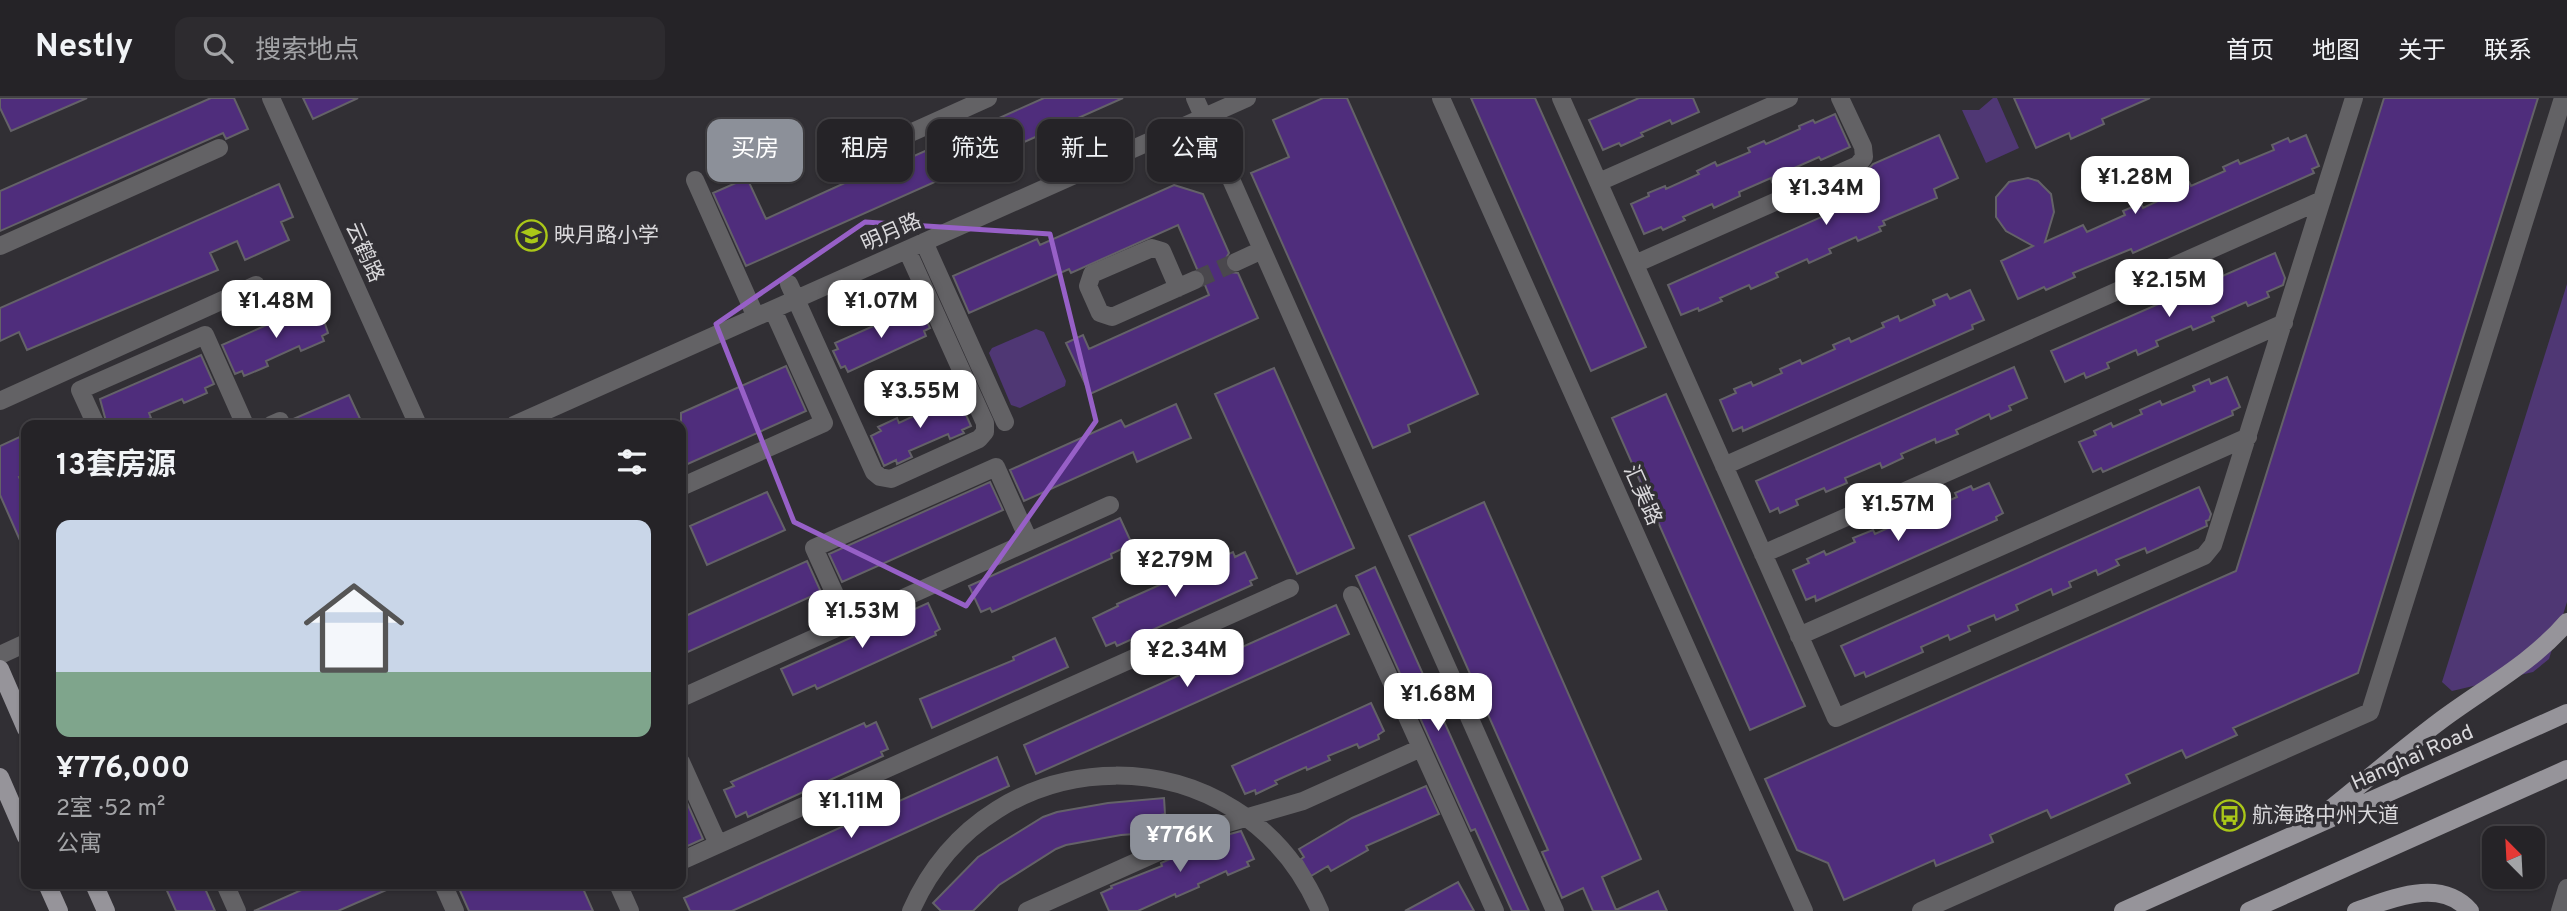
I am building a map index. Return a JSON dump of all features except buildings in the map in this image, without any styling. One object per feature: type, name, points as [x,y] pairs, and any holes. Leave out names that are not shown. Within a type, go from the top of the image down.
[{"type":"main road","points":[[2304,831],[2441,720],[2511,674],[2549,643],[2567,622]]},
{"type":"main road","points":[[0,669],[21,717]]},
{"type":"main road","name":"Hanghai Road","points":[[2123,911],[2567,713]]},
{"type":"main road","points":[[2249,911],[2567,769]]},
{"type":"main road","points":[[0,777],[21,825]]},
{"type":"main road","points":[[49,889],[59,911]]},
{"type":"main road","points":[[96,889],[106,911]]},
{"type":"main road","points":[[2356,911],[2410,893],[2440,894],[2463,903],[2470,911]]},
{"type":"street","name":"云鹤路","points":[[271,98],[416,420]]},
{"type":"street","points":[[913,132],[988,98]]},
{"type":"street","points":[[1195,98],[1555,911]]},
{"type":"street","name":"明月路","points":[[525,420],[773,310],[793,292],[916,246],[1247,98]]},
{"type":"street","name":"汇美路","points":[[1441,98],[1804,911]]},
{"type":"street","points":[[1561,98],[1836,718],[2204,556],[2213,545],[2354,98]]},
{"type":"street","points":[[1599,183],[1789,98]]},
{"type":"street","points":[[1635,264],[1858,165],[1864,156],[1863,147],[1840,98]]},
{"type":"street","points":[[1921,911],[2370,712],[2563,98]]},
{"type":"street","points":[[0,246],[219,148]]},
{"type":"street","points":[[695,180],[756,317]]},
{"type":"street","points":[[1724,466],[2322,200]]},
{"type":"street","points":[[793,292],[874,472],[880,477],[891,479],[979,439],[985,432],[985,423],[916,246]]},
{"type":"street","points":[[916,246],[1005,422]]},
{"type":"street","points":[[1178,288],[1162,251],[1152,248],[1093,274],[1088,286],[1100,313],[1112,317],[1178,288],[1195,280]]},
{"type":"street","points":[[1236,262],[1262,250]]},
{"type":"street","points":[[0,401],[256,285]]},
{"type":"street","points":[[686,485],[824,423],[773,310]]},
{"type":"street","points":[[1763,554],[2284,323]]},
{"type":"street","points":[[94,420],[80,390],[205,335],[243,420]]},
{"type":"street","points":[[1799,636],[2248,438]]},
{"type":"street","points":[[848,623],[814,548],[996,467],[1029,541]]},
{"type":"street","points":[[686,696],[1110,505]]},
{"type":"street","points":[[686,859],[1290,588]]},
{"type":"street","points":[[1352,595],[1495,911]]},
{"type":"street","points":[[0,655],[21,645]]},
{"type":"street","points":[[1027,911],[1214,827],[1303,802],[1420,748]]},
{"type":"street","points":[[686,773],[718,844]]},
{"type":"street","points":[[911,911],[932,871],[965,833],[1007,803],[1054,783],[1104,775],[1155,778],[1204,793],[1247,817],[1274,841],[1297,868],[1320,911]]},
{"type":"street","points":[[2560,911],[2567,888]]},
{"type":"street","points":[[227,889],[237,911]]},
{"type":"street","points":[[445,889],[455,911]]},
{"type":"street","points":[[624,889],[630,911]]},
{"type":"highlighted area","points":[[865,222],[1050,234],[1096,421],[966,606],[794,522],[716,324]]},
{"type":"shaded area","points":[[1993,98],[1997,98],[2019,148],[1986,163],[1962,110],[1979,110]]},
{"type":"shaded area","points":[[2567,284],[2567,602],[2549,659],[2533,672],[2452,691],[2442,682]]},
{"type":"shaded area","points":[[1036,329],[1044,332],[1066,381],[1065,386],[1020,408],[1011,405],[989,353],[992,348]]},
{"type":"tunnel","points":[[1195,280],[1236,262]]},
{"type":"place","name":"映月路小学","points":[[531,235]]},
{"type":"place","name":"航海路中州大道","points":[[2229,815]]}]
